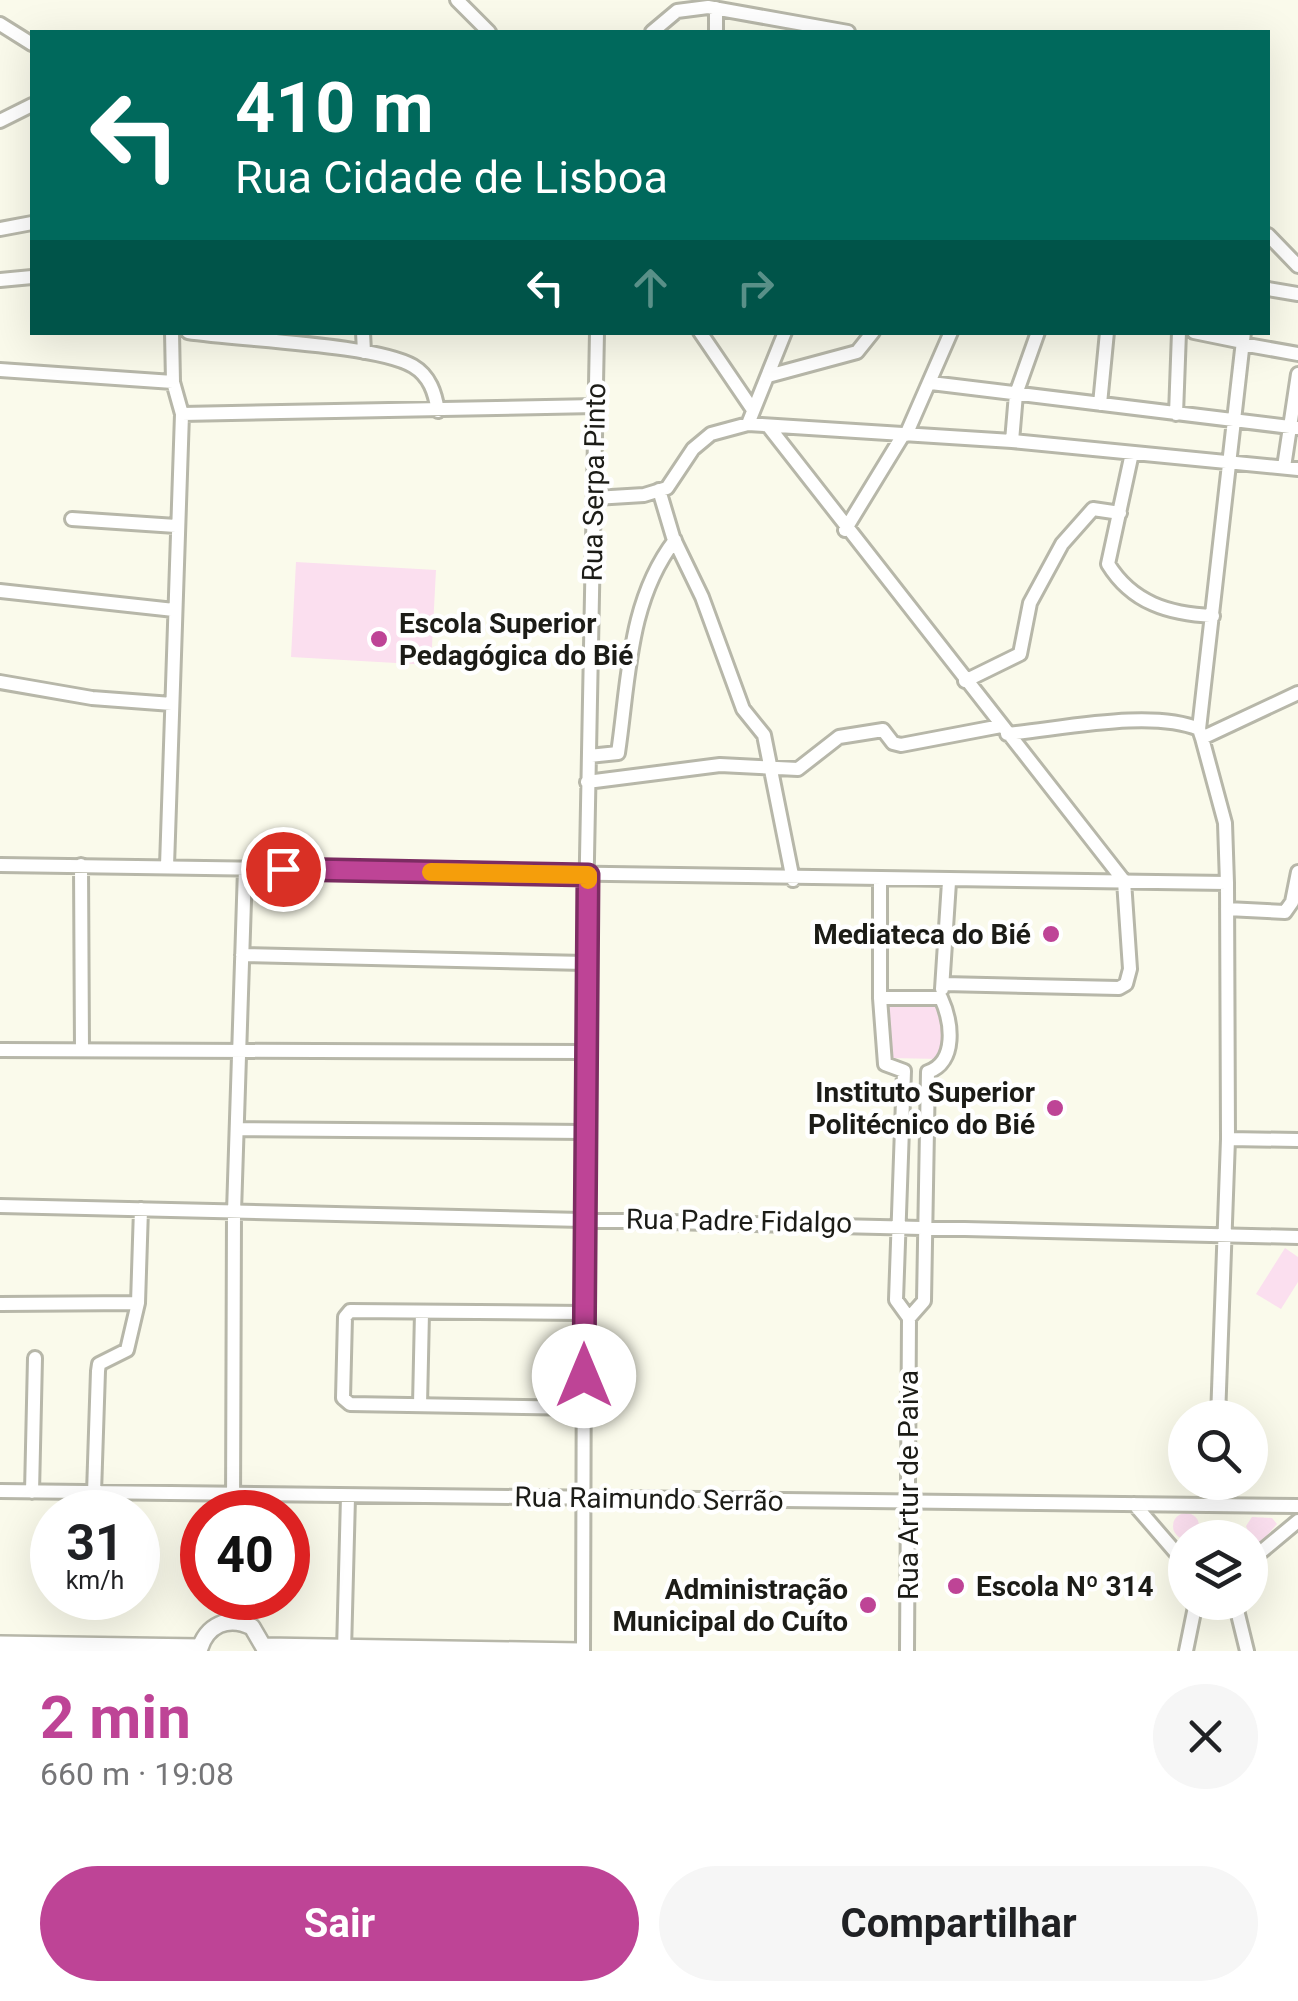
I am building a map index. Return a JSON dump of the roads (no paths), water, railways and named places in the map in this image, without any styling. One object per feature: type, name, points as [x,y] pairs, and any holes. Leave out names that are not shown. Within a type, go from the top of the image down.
[{"type":"main road","points":[[3,1647],[200,1649],[210,1629],[230,1621],[252,1627],[266,1648],[582,1651]]},
{"type":"street","points":[[458,0],[488,30]]},
{"type":"street","points":[[654,30],[676,12],[716,8],[837,30]]},
{"type":"street","points":[[716,8],[716,30]]},
{"type":"street","points":[[0,24],[30,43]]},
{"type":"street","points":[[0,121],[30,106]]},
{"type":"street","points":[[0,211],[2,229],[30,223]]},
{"type":"street","points":[[1270,238],[1298,266]]},
{"type":"street","points":[[0,280],[30,277]]},
{"type":"street","points":[[1270,289],[1298,294]]},
{"type":"street","points":[[168,866],[182,414],[173,382],[172,335]]},
{"type":"street","points":[[214,335],[364,352],[409,363],[432,386],[438,411]]},
{"type":"street","points":[[364,335],[364,352]]},
{"type":"street","name":"Rua Serpa Pinto","points":[[582,1651],[584,1052],[596,335]]},
{"type":"street","points":[[702,335],[751,417],[769,427],[845,530],[1124,882],[1130,969],[1126,984],[1119,988],[942,991],[880,998]]},
{"type":"street","points":[[595,498],[659,490],[672,482],[693,449],[711,434],[751,417],[784,335]]},
{"type":"street","points":[[768,376],[857,352],[871,335]]},
{"type":"street","points":[[845,530],[905,435],[949,335]]},
{"type":"street","points":[[1012,441],[1016,394],[1037,335]]},
{"type":"street","points":[[1100,404],[1107,335]]},
{"type":"street","points":[[1176,414],[1179,335]]},
{"type":"street","points":[[1215,335],[1298,354]]},
{"type":"street","points":[[1218,1400],[1228,1139],[1226,823],[1201,734],[1243,339]]},
{"type":"street","points":[[0,370],[173,382]]},
{"type":"street","points":[[769,427],[1012,441],[1291,468],[1298,374]]},
{"type":"street","points":[[931,383],[1294,428]]},
{"type":"street","points":[[182,414],[596,406]]},
{"type":"street","points":[[1132,453],[1108,561],[1118,580],[1162,611],[1212,616]]},
{"type":"street","points":[[659,490],[674,540],[702,597],[744,709],[764,734],[793,880]]},
{"type":"street","points":[[965,680],[1020,654],[1026,613],[1062,544],[1094,509],[1120,513]]},
{"type":"street","points":[[72,518],[176,526]]},
{"type":"street","points":[[589,756],[618,753],[637,613],[657,562],[674,540]]},
{"type":"street","points":[[0,591],[174,610]]},
{"type":"street","points":[[0,682],[92,698],[172,704]]},
{"type":"street","points":[[587,782],[720,765],[772,771],[804,767],[849,734],[883,730],[892,743],[901,745],[1004,730],[1147,721],[1201,734],[1298,693]]},
{"type":"street","points":[[81,865],[82,1050]]},
{"type":"street","points":[[0,866],[793,880],[1227,883]]},
{"type":"street","points":[[234,1490],[234,1212],[245,868]]},
{"type":"street","points":[[1228,909],[1285,912],[1292,902],[1298,872]]},
{"type":"street","points":[[880,880],[880,998],[885,1064],[928,1072],[941,1068],[947,1059],[948,1020],[942,991],[949,882]]},
{"type":"street","points":[[242,955],[585,963]]},
{"type":"street","points":[[0,1050],[584,1052]]},
{"type":"street","points":[[904,1070],[896,1300],[909,1318],[924,1301],[928,1072]]},
{"type":"street","points":[[237,1129],[584,1132]]},
{"type":"street","points":[[1228,1139],[1298,1140]]},
{"type":"street","name":"Rua Padre Fidalgo","points":[[0,1206],[927,1225],[1298,1238]]},
{"type":"street","points":[[94,1490],[98,1371],[100,1364],[127,1350],[138,1303],[141,1209]]},
{"type":"street","points":[[0,1304],[138,1303]]},
{"type":"street","points":[[420,1405],[422,1312]]},
{"type":"street","points":[[583,1313],[346,1313],[343,1398],[350,1404],[584,1408]]},
{"type":"street","name":"Rua Artur de Paiva","points":[[907,1651],[909,1318]]},
{"type":"street","points":[[32,1490],[35,1358]]},
{"type":"street","name":"Rua Raimundo Serrão","points":[[0,1491],[30,1492]]},
{"type":"street","name":"Rua Raimundo Serrão","points":[[310,1496],[1298,1506]]},
{"type":"street","points":[[344,1649],[348,1496]]},
{"type":"street","points":[[1216,1500],[1216,1505]]},
{"type":"street","points":[[1134,1504],[1168,1543]]},
{"type":"street","points":[[1268,1546],[1298,1520]]},
{"type":"street","points":[[1186,1651],[1192,1620]]},
{"type":"street","points":[[1239,1620],[1247,1651]]},
{"type":"place","name":"Escola Superior Pedagógica do Bié","points":[[379,639]]},
{"type":"place","name":"Mediateca do Bié","points":[[1051,934]]},
{"type":"place","name":"Instituto Superior Politécnico do Bié","points":[[1055,1108]]},
{"type":"place","name":"Escola Nº 314","points":[[956,1586]]},
{"type":"place","name":"Administração Municipal do Cuíto","points":[[868,1605]]}]
